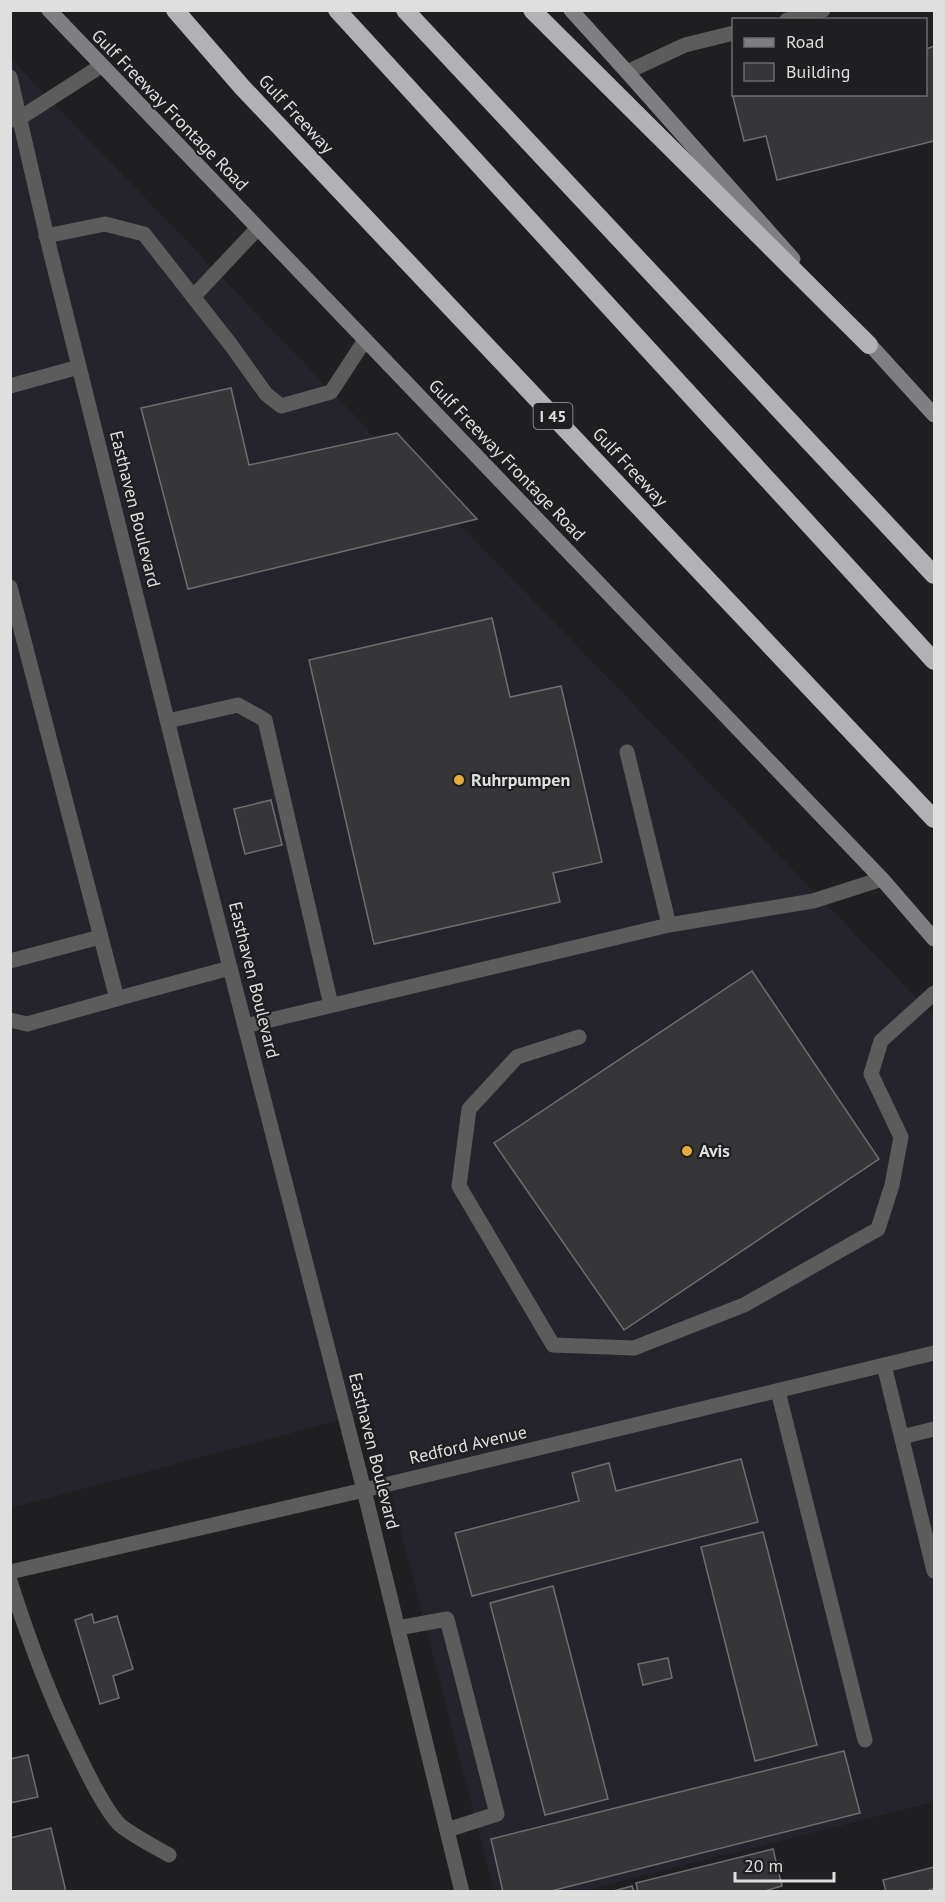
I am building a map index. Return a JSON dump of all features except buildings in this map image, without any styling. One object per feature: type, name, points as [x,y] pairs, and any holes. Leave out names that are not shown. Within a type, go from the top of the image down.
[{"type":"highway","name":"Gulf Freeway","points":[[175,10],[242,87],[934,819]]},
{"type":"highway","points":[[337,10],[934,661]]},
{"type":"highway","points":[[405,10],[934,575]]},
{"type":"highway","points":[[532,10],[869,345]]},
{"type":"main road","name":"Gulf Freeway Frontage Road","points":[[49,10],[882,879],[934,939]]},
{"type":"main road","points":[[571,10],[934,415]]},
{"type":"street","points":[[794,18],[824,10]]},
{"type":"street","points":[[627,72],[686,45],[732,34]]},
{"type":"street","points":[[15,119],[101,66]]},
{"type":"street","name":"Easthaven Boulevard","points":[[10,77],[15,119],[364,1490],[462,1892]]},
{"type":"street","points":[[46,236],[105,224],[144,234],[231,345],[266,394],[281,406],[332,392],[364,340]]},
{"type":"street","points":[[193,297],[257,229]]},
{"type":"street","points":[[10,386],[79,367]]},
{"type":"street","points":[[10,587],[117,999]]},
{"type":"street","points":[[168,721],[238,705],[265,720],[331,1005]]},
{"type":"street","points":[[627,752],[669,926]]},
{"type":"street","points":[[245,1026],[669,926],[813,901],[882,879]]},
{"type":"street","points":[[10,961],[100,937]]},
{"type":"street","points":[[10,1020],[27,1024],[230,968]]},
{"type":"street","points":[[579,1037],[517,1057],[469,1109],[459,1186],[553,1345],[634,1348],[744,1305],[878,1229],[892,1185],[901,1137],[871,1074],[881,1041],[934,993]]},
{"type":"street","name":"Redford Avenue","points":[[10,1572],[364,1490],[934,1353]]},
{"type":"street","points":[[884,1365],[934,1572]]},
{"type":"street","points":[[778,1391],[865,1740]]},
{"type":"street","points":[[902,1437],[934,1429]]},
{"type":"street","points":[[10,1581],[40,1668],[91,1781],[119,1824],[169,1855]]},
{"type":"street","points":[[398,1628],[447,1619],[496,1814],[447,1830]]},
{"type":"shaded area","points":[[10,58],[934,1016],[934,1802],[582,1891],[494,1891],[370,1412],[11,1508]]},
{"type":"place","name":"Ruhrpumpen","points":[[459,780]]},
{"type":"place","name":"Avis","points":[[687,1151]]}]
